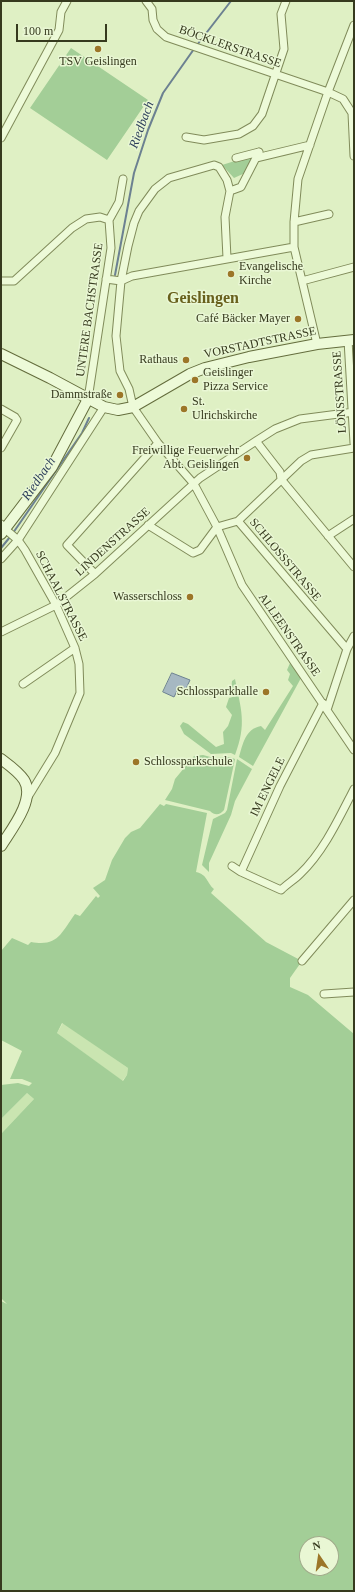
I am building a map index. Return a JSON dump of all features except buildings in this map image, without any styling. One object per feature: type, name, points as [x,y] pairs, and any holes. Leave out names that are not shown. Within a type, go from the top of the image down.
[{"type":"main road","name":"VORSTADTSTRASSE","points":[[133,407],[190,374],[204,368],[249,357],[317,344],[351,340]]},
{"type":"main road","points":[[1,354],[104,407],[118,410],[133,407]]},
{"type":"main road","points":[[8,533],[52,467],[88,399]]},
{"type":"main road","points":[[1,759],[25,781],[28,797],[20,816],[1,846]]},
{"type":"street","points":[[1,138],[59,30],[61,12],[67,1]]},
{"type":"street","name":"BÖCKLERSTRASSE","points":[[146,1],[152,9],[157,29],[166,37],[328,92],[343,99],[352,113],[354,156]]},
{"type":"street","points":[[186,137],[204,140],[239,134],[254,126],[262,114],[284,48],[281,14],[286,1]]},
{"type":"street","points":[[317,344],[294,247],[294,222],[298,179],[328,92],[354,25]]},
{"type":"street","points":[[236,158],[310,145]]},
{"type":"street","points":[[230,191],[241,187],[258,155]]},
{"type":"street","points":[[148,525],[193,553],[200,550],[218,527],[194,484],[158,443],[133,407],[129,389],[120,371],[116,336],[121,281],[134,223],[139,211],[155,189],[169,178],[214,165],[219,167],[227,180],[230,191],[225,217],[227,258]]},
{"type":"street","points":[[1,282],[14,281],[72,228],[86,219],[100,217],[109,220],[120,202],[123,179]]},
{"type":"street","points":[[294,222],[329,214]]},
{"type":"street","name":"UNTERE BACHSTRASSE","points":[[88,399],[111,248],[109,220]]},
{"type":"street","points":[[106,279],[121,281],[132,276],[294,247]]},
{"type":"street","points":[[302,281],[354,267]]},
{"type":"street","name":"LÖNSSTRASSE","points":[[351,340],[354,442]]},
{"type":"street","points":[[1,559],[8,533],[104,407]]},
{"type":"street","points":[[1,409],[15,417],[17,420],[1,448]]},
{"type":"street","name":"LINDENSTRASSE","points":[[1,632],[56,605],[95,574],[200,478],[275,429],[300,419],[353,412]]},
{"type":"street","points":[[256,441],[280,472],[281,480],[354,567]]},
{"type":"street","points":[[95,574],[68,546],[158,443]]},
{"type":"street","points":[[238,521],[301,461],[311,455],[354,448]]},
{"type":"street","points":[[328,536],[354,519]]},
{"type":"street","name":"SCHLOSSSTRASSE","points":[[218,527],[238,521],[347,649]]},
{"type":"street","name":"ALLEENSTRASSE","points":[[218,527],[242,585],[354,750]]},
{"type":"street","name":"SCHAALSTRASSE","points":[[8,533],[56,605],[75,648],[79,664],[80,693],[54,753],[28,797]]},
{"type":"street","points":[[328,710],[347,649],[354,636]]},
{"type":"street","points":[[23,684],[75,648]]},
{"type":"street","name":"IM ENGELE","points":[[241,872],[280,786],[323,703]]},
{"type":"street","points":[[232,866],[241,872],[281,890],[300,874],[316,856],[341,815],[354,788]]},
{"type":"street","points":[[302,961],[354,900]]},
{"type":"street","points":[[324,994],[354,992]]},
{"type":"green space","points":[[71,48],[148,100],[107,160],[30,108]]},
{"type":"green space","points":[[254,155],[245,173],[234,178],[222,165]]},
{"type":"green space","points":[[290,663],[301,678],[253,766],[239,757],[244,742],[251,730],[261,726],[265,730],[293,686],[288,680],[290,674],[287,670]]},
{"type":"green space","points":[[235,679],[242,717],[239,744],[235,755],[231,753],[211,754],[184,734],[180,726],[183,722],[188,724],[216,747],[224,744],[223,732],[228,726],[232,715],[226,707],[229,698],[236,696],[232,685],[232,681]]},
{"type":"green space","points":[[203,755],[214,758],[229,757],[235,759],[224,810],[219,814],[165,800],[172,789],[175,779],[194,756]]},
{"type":"green space","points":[[237,759],[252,769],[235,801],[231,815],[209,863],[209,872],[202,865],[213,819],[225,813],[227,810]]},
{"type":"green space","points":[[160,804],[164,806],[166,804],[207,813],[196,872],[203,875],[214,889],[211,893],[266,942],[302,961],[290,978],[290,987],[308,995],[354,1034],[354,1591],[1,1591],[1,1301],[7,1304],[1,1298],[1,1134],[34,1099],[27,1093],[1,1119],[1,1085],[18,1083],[29,1086],[32,1083],[22,1079],[10,1079],[22,1051],[1,1040],[1,951],[12,938],[28,945],[31,942],[47,942],[58,937],[75,914],[80,916],[96,896],[98,898],[100,896],[93,888],[105,880],[112,860],[125,838],[131,832],[140,828]],"holes":[[[62,1023],[128,1068],[127,1075],[123,1081],[57,1033]]]},
{"type":"green space","points":[[63,1023],[128,1068],[127,1075],[122,1081],[57,1033]]},
{"type":"green space","points":[[27,1093],[34,1099],[1,1134],[1,1119]]},
{"type":"water","points":[[172,673],[190,680],[184,693],[177,691],[174,697],[163,692]]},
{"type":"waterway","name":"Riedbach","points":[[197,45],[231,1]]},
{"type":"waterway","name":"Riedbach","points":[[115,275],[134,173],[148,130],[163,93],[194,49]]},
{"type":"waterway","name":"Riedbach","points":[[13,533],[82,433],[89,418]]},
{"type":"waterway","name":"Riedbach","points":[[1,548],[10,537]]},
{"type":"place","name":"TSV Geislingen","points":[[98,49]]},
{"type":"place","name":"Evangelische Kirche","points":[[231,274]]},
{"type":"place","name":"Café Bäcker Mayer","points":[[298,319]]},
{"type":"place","name":"Rathaus","points":[[186,360]]},
{"type":"place","name":"Geislinger Pizza Service","points":[[195,380]]},
{"type":"place","name":"Dammstraße","points":[[120,395]]},
{"type":"place","name":"St. Ulrichskirche","points":[[184,409]]},
{"type":"place","name":"Freiwillige Feuerwehr Abt. Geislingen","points":[[247,458]]},
{"type":"place","name":"Wasserschloss","points":[[190,597]]},
{"type":"place","name":"Schlossparkhalle","points":[[266,692]]},
{"type":"place","name":"Schlossparkschule","points":[[136,762]]},
{"type":"district","name":"Geislingen","points":[[203,299]]}]
